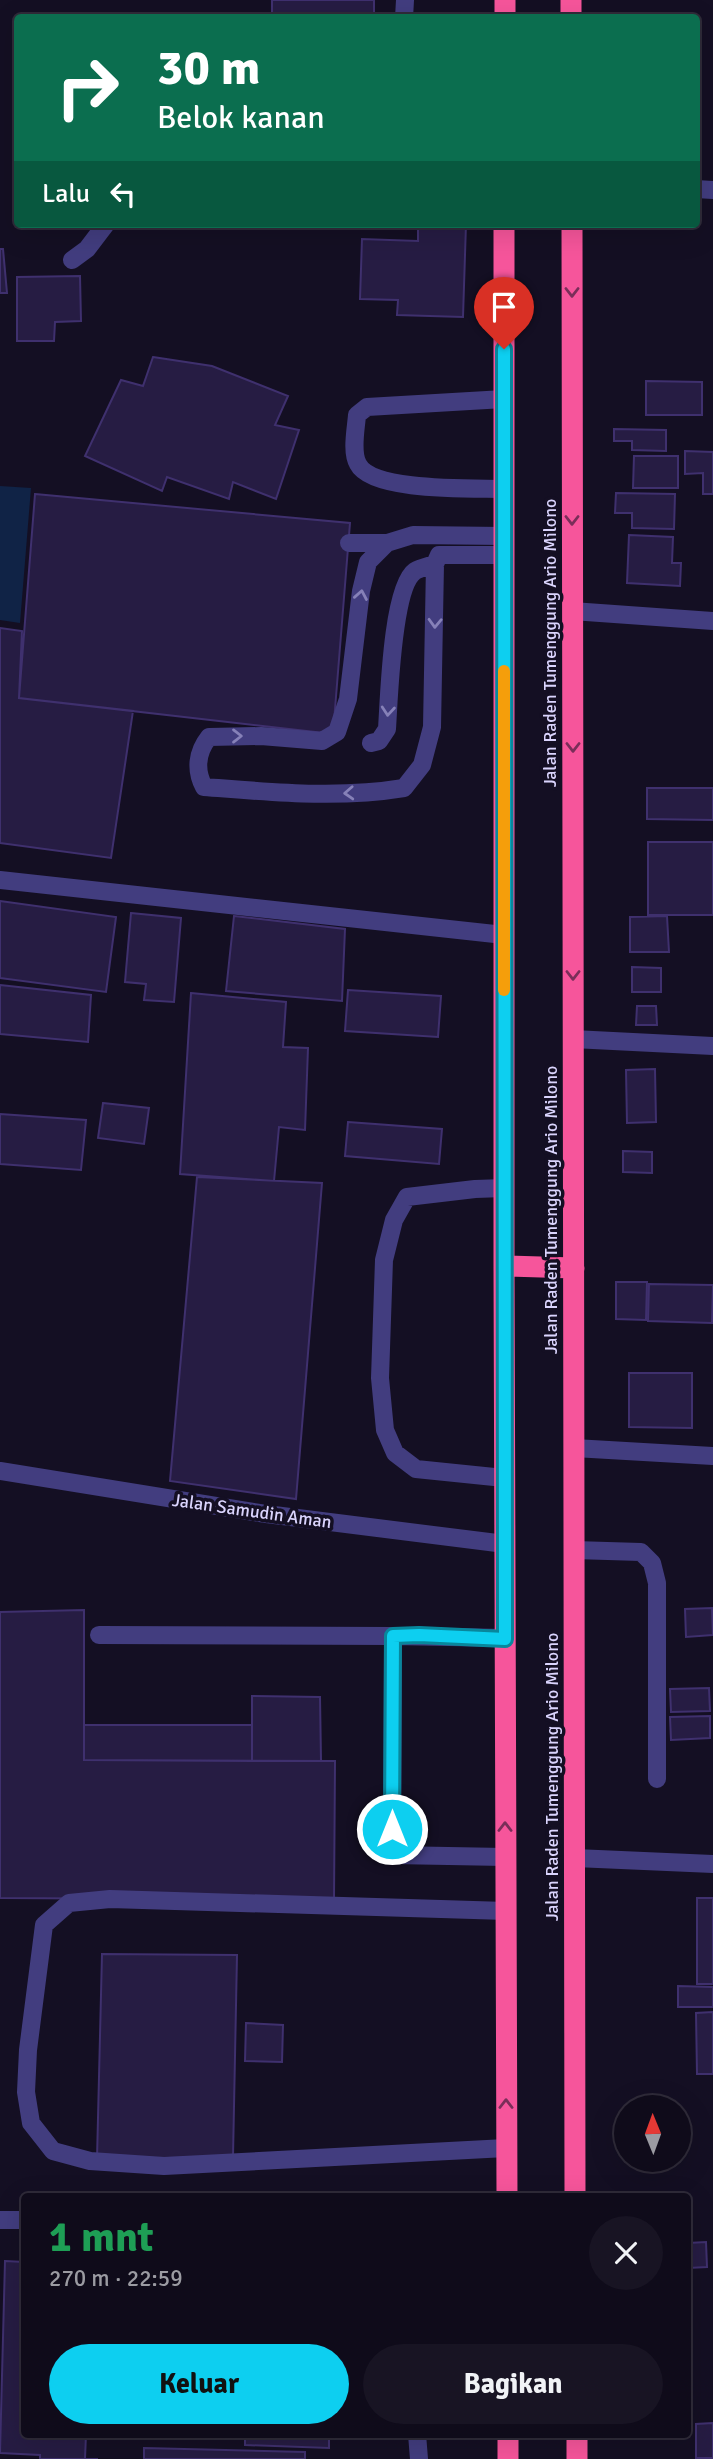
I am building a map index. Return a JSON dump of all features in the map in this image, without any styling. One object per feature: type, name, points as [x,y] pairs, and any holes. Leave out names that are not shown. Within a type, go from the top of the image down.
[{"type":"highway","points":[[504,228],[507,2193]]},
{"type":"highway","name":"Jalan Raden Tumenggung Ario Milono","points":[[572,228],[575,2193]]},
{"type":"highway","points":[[504,1266],[574,1268]]},
{"type":"highway","points":[[508,2438],[508,2459]]},
{"type":"highway","points":[[577,2438],[577,2459]]},
{"type":"street","points":[[72,260],[87,248],[103,228]]},
{"type":"street","points":[[504,399],[368,407],[357,415],[356,440],[356,462],[365,475],[389,482],[421,486],[504,489]]},
{"type":"street","points":[[349,543],[387,543],[413,536],[504,546]]},
{"type":"street","points":[[387,543],[368,562],[361,591],[348,699],[337,732],[322,741],[261,736],[209,737],[200,748],[200,778],[204,787],[319,794],[404,788],[422,765],[432,727],[435,565],[439,555],[504,546]]},
{"type":"street","points":[[371,743],[379,741],[387,729],[395,627],[406,581],[415,571],[435,565]]},
{"type":"street","points":[[572,611],[713,621]]},
{"type":"street","points":[[0,880],[504,935]]},
{"type":"street","points":[[573,1039],[713,1046]]},
{"type":"street","points":[[504,1188],[407,1197],[394,1220],[384,1260],[380,1378],[385,1430],[395,1453],[416,1469],[504,1478]]},
{"type":"street","points":[[574,1448],[713,1456]]},
{"type":"street","name":"Jalan Samudin Aman","points":[[0,1471],[266,1514],[505,1544]]},
{"type":"street","points":[[574,1550],[641,1552],[652,1563],[657,1583],[657,1779]]},
{"type":"street","points":[[99,1635],[419,1635],[505,1639]]},
{"type":"street","points":[[393,1636],[392,1855],[505,1857]]},
{"type":"street","points":[[575,1858],[713,1864]]},
{"type":"street","points":[[506,1911],[110,1899],[69,1903],[44,1925],[27,2050],[26,2092],[31,2123],[53,2151],[90,2161],[164,2166],[506,2148]]},
{"type":"street","points":[[0,2220],[21,2220]]},
{"type":"street","points":[[417,2438],[419,2459]]},
{"type":"water","points":[[0,486],[31,488],[20,623],[0,620]]},
{"type":"building","points":[[272,0],[374,0],[374,14],[272,14]]},
{"type":"building","points":[[418,228],[466,228],[463,317],[397,315],[398,300],[360,299],[362,239],[418,241]]},
{"type":"building","points":[[0,249],[3,249],[7,293],[0,293]]},
{"type":"building","points":[[80,276],[81,321],[55,322],[54,341],[17,341],[17,277]]},
{"type":"building","points":[[153,357],[212,366],[288,396],[275,425],[299,430],[276,499],[233,482],[229,499],[167,477],[162,491],[85,456],[121,380],[143,386]]},
{"type":"building","points":[[646,381],[702,382],[702,415],[646,415]]},
{"type":"building","points":[[614,429],[666,430],[666,451],[632,450],[632,441],[614,441]]},
{"type":"building","points":[[685,451],[713,452],[713,494],[703,494],[703,473],[685,474]]},
{"type":"building","points":[[634,456],[678,456],[678,488],[633,488]]},
{"type":"building","points":[[616,493],[675,494],[674,529],[632,528],[632,513],[615,513]]},
{"type":"building","points":[[35,494],[350,523],[333,734],[19,698]]},
{"type":"building","points":[[629,535],[673,537],[672,563],[681,563],[680,586],[627,583]]},
{"type":"building","points":[[0,628],[22,631],[19,698],[133,711],[111,858],[0,843]]},
{"type":"building","points":[[647,788],[713,788],[713,820],[647,819]]},
{"type":"building","points":[[648,842],[713,842],[713,915],[648,915]]},
{"type":"building","points":[[0,901],[116,917],[106,992],[0,978]]},
{"type":"building","points":[[131,913],[181,918],[174,1002],[144,1000],[146,984],[125,982]]},
{"type":"building","points":[[234,916],[345,929],[342,1001],[226,991]]},
{"type":"building","points":[[667,916],[669,952],[630,952],[630,917]]},
{"type":"building","points":[[632,967],[661,968],[661,992],[632,992]]},
{"type":"building","points":[[0,985],[91,995],[88,1042],[0,1034]]},
{"type":"building","points":[[348,990],[441,996],[438,1037],[345,1031]]},
{"type":"building","points":[[191,993],[286,1002],[283,1047],[308,1048],[305,1130],[279,1127],[274,1181],[180,1174]]},
{"type":"building","points":[[637,1006],[656,1006],[657,1025],[636,1025]]},
{"type":"building","points":[[655,1069],[656,1122],[627,1123],[626,1070]]},
{"type":"building","points":[[103,1103],[149,1108],[144,1144],[98,1138]]},
{"type":"building","points":[[0,1114],[86,1120],[81,1170],[0,1164]]},
{"type":"building","points":[[348,1122],[442,1129],[439,1164],[345,1156]]},
{"type":"building","points":[[623,1151],[652,1152],[652,1173],[623,1172]]},
{"type":"building","points":[[197,1177],[322,1183],[296,1499],[170,1481]]},
{"type":"building","points":[[616,1282],[647,1282],[646,1320],[616,1319]]},
{"type":"building","points":[[649,1284],[713,1285],[712,1323],[648,1321]]},
{"type":"building","points":[[629,1373],[692,1373],[692,1428],[629,1427]]},
{"type":"building","points":[[712,1608],[713,1635],[686,1637],[685,1609]]},
{"type":"building","points":[[84,1610],[84,1760],[335,1761],[334,1900],[0,1898],[0,1612]]},
{"type":"building","points":[[709,1688],[710,1711],[671,1712],[670,1689]]},
{"type":"building","points":[[252,1696],[320,1697],[321,1761],[252,1761]]},
{"type":"building","points":[[710,1716],[710,1738],[671,1740],[670,1717]]},
{"type":"building","points":[[84,1725],[252,1725],[252,1761],[84,1760]]},
{"type":"building","points":[[697,1898],[713,1898],[713,1984],[697,1984]]},
{"type":"building","points":[[102,1954],[237,1955],[233,2157],[97,2159]]},
{"type":"building","points":[[678,1986],[713,1987],[713,2007],[678,2007]]},
{"type":"building","points":[[713,2012],[713,2074],[697,2074],[696,2013]]},
{"type":"building","points":[[246,2023],[283,2025],[282,2062],[245,2061]]},
{"type":"building","points":[[706,2242],[707,2267],[691,2268],[691,2243]]},
{"type":"building","points":[[5,2261],[21,2262],[21,2438],[86,2438],[85,2459],[40,2459],[40,2455],[0,2453]]},
{"type":"building","points":[[713,2423],[713,2458],[696,2458],[696,2424]]},
{"type":"building","points":[[245,2438],[329,2438],[329,2448],[245,2445]]},
{"type":"building","points":[[144,2448],[305,2452],[305,2459],[144,2459]]},
{"type":"slow traffic","points":[[504,671],[504,990]]},
{"type":"route","points":[[392,1829],[393,1636],[505,1639],[504,349]]}]
